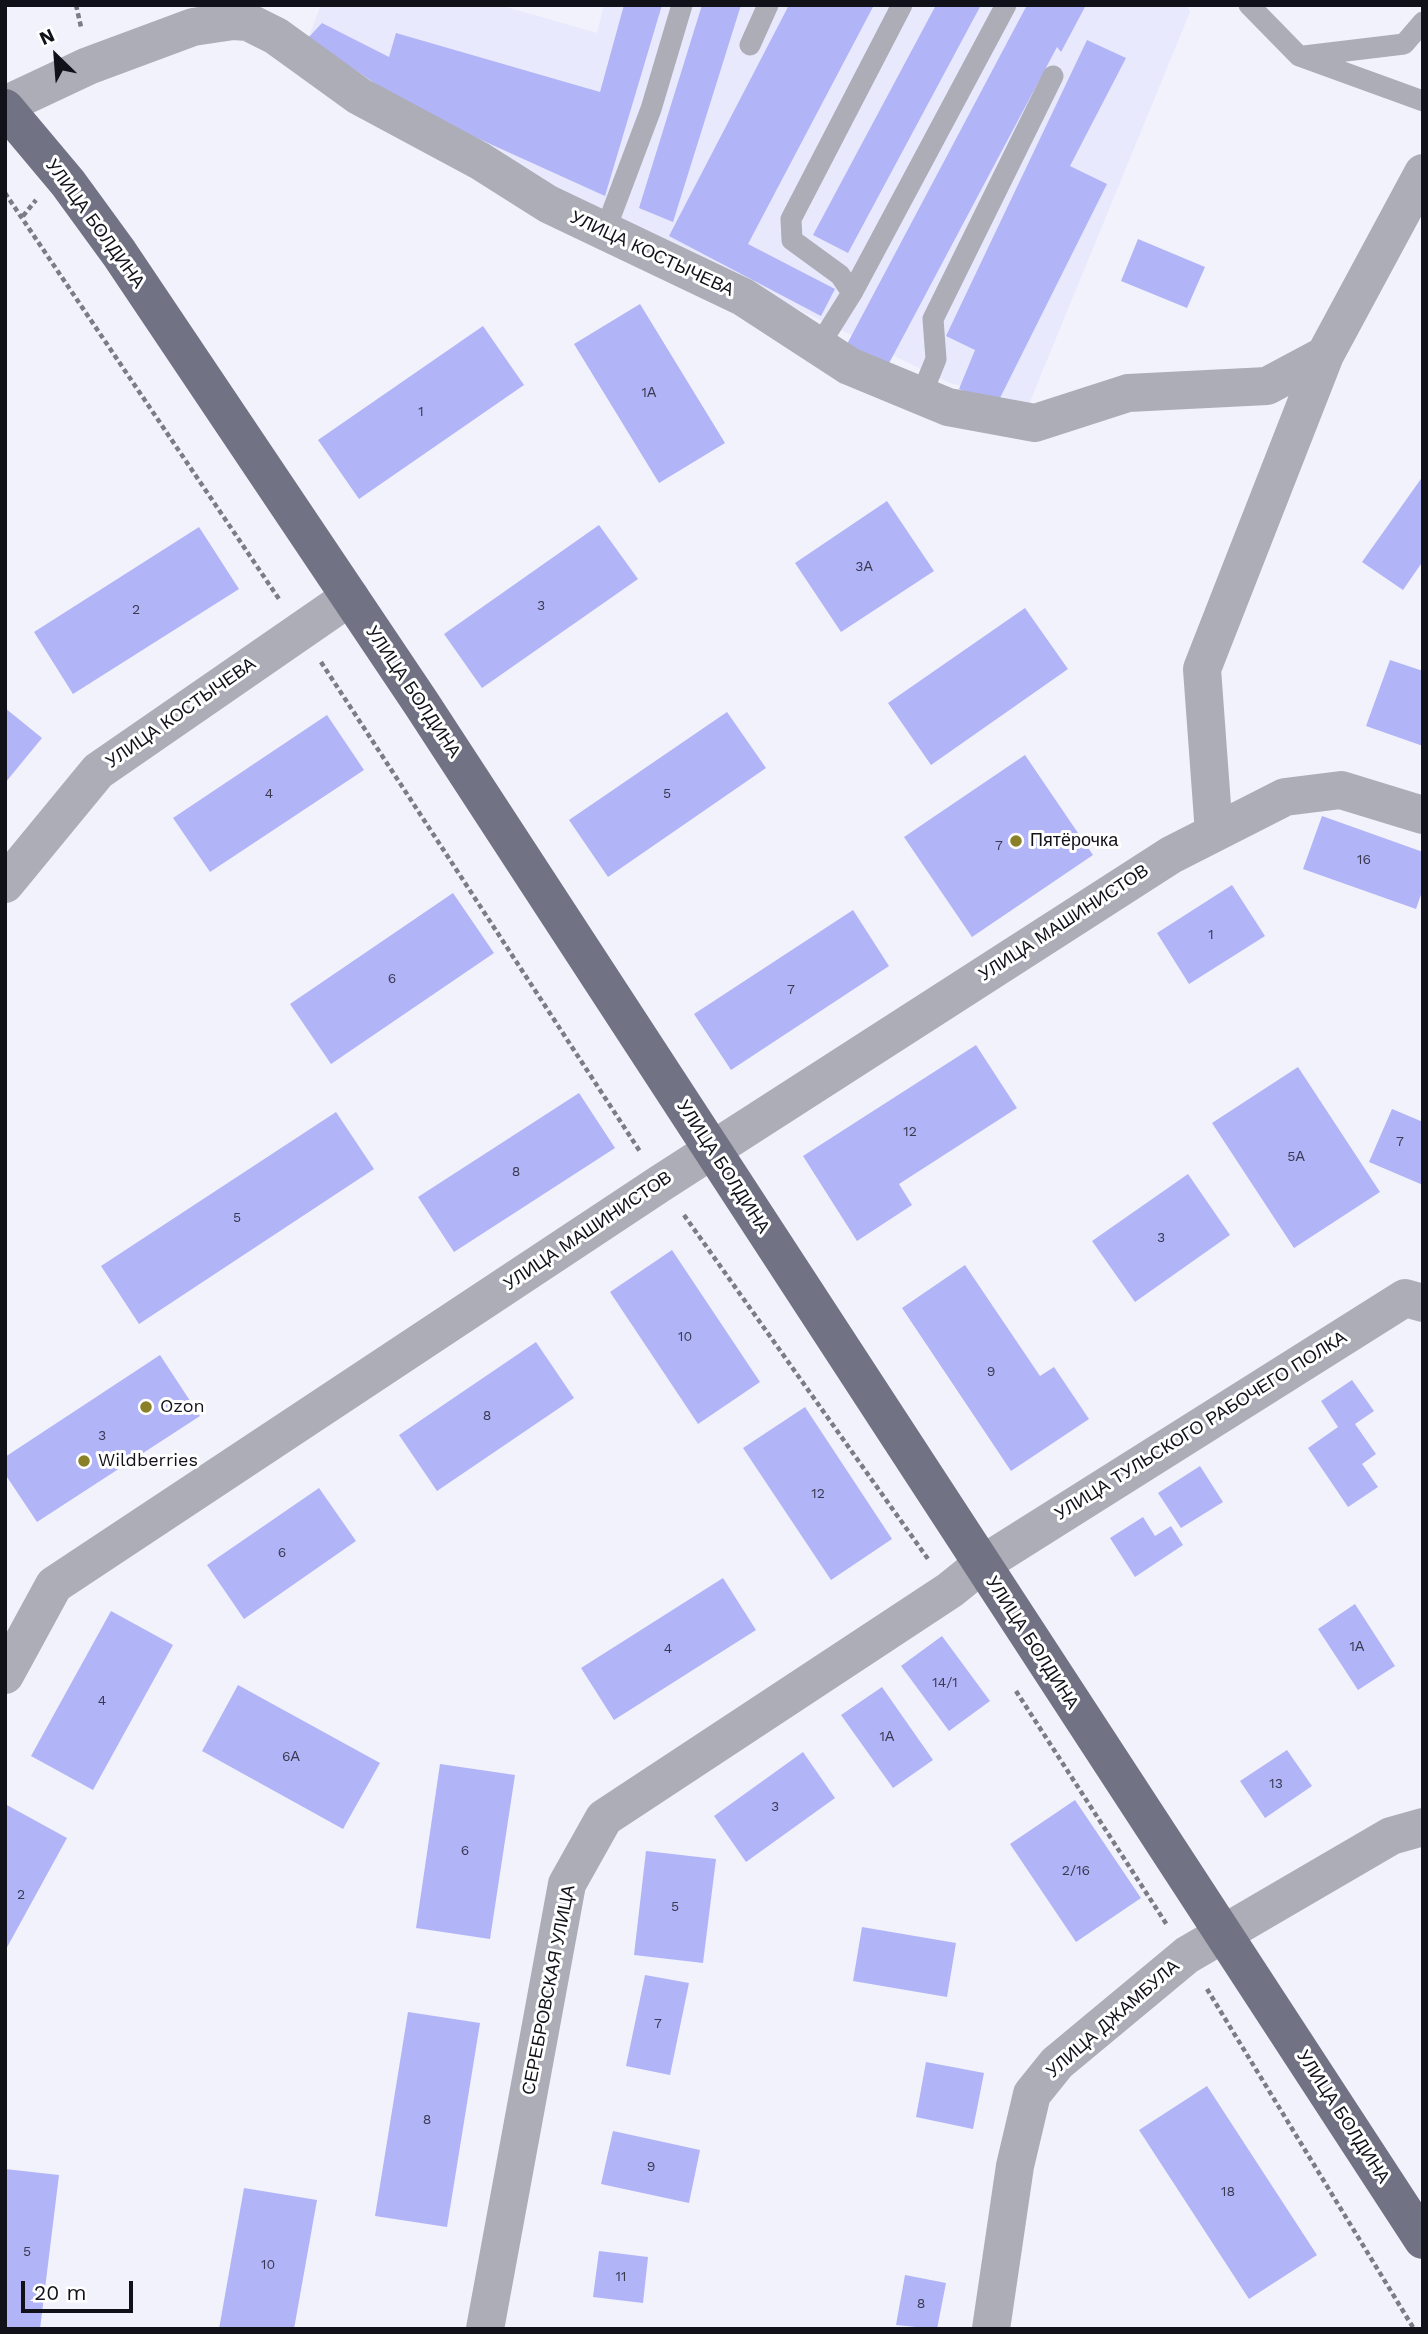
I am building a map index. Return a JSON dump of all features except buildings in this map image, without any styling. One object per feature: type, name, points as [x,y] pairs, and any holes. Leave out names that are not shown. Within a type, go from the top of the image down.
[{"type":"main road","name":"УЛИЦА БОЛДИНА","points":[[5,106],[68,183],[119,253],[350,597],[1423,2240]]},
{"type":"street","name":"УЛИЦА КОСТЫЧЕВА","points":[[5,106],[195,16],[247,13],[261,26],[359,96],[480,161],[548,204],[743,297],[849,366],[948,407],[1035,423],[1128,393],[1267,386],[1325,355]]},
{"type":"street","points":[[1214,833],[1202,668],[1325,355],[1423,173]]},
{"type":"street","name":"УЛИЦА КОСТЫЧЕВА","points":[[5,884],[98,771],[350,597]]},
{"type":"street","name":"УЛИЦА МАШИНИСТОВ","points":[[5,1675],[54,1585],[712,1149],[1171,855],[1285,797],[1341,790],[1423,815]]},
{"type":"street","name":"УЛИЦА ТУЛЬСКОГО РАБОЧЕГО ПОЛКА","points":[[981,1565],[1405,1297],[1423,1303]]},
{"type":"street","name":"СЕРЕБРОВСКАЯ УЛИЦА","points":[[485,2329],[567,1884],[604,1818],[950,1590],[981,1565]]},
{"type":"street","name":"УЛИЦА ДЖАМБУЛА","points":[[991,2329],[1015,2166],[1032,2094],[1057,2063],[1187,1955],[1224,1936],[1391,1836],[1423,1827]]},
{"type":"lane","points":[[605,231],[651,109],[682,5]]},
{"type":"lane","points":[[750,45],[768,5]]},
{"type":"lane","points":[[852,293],[840,275],[792,240],[789,229],[791,219],[902,5]]},
{"type":"lane","points":[[820,345],[852,293],[1006,5]]},
{"type":"lane","points":[[1249,5],[1299,56],[1423,101]]},
{"type":"lane","points":[[1299,56],[1404,44],[1423,22]]},
{"type":"lane","points":[[921,396],[936,359],[933,319],[1053,76]]},
{"type":"path","points":[[5,193],[300,630],[661,1183],[950,1590]]},
{"type":"path","points":[[1009,1682],[1187,1955],[1414,2329]]},
{"type":"shaded area","points":[[321,5],[499,5],[597,33],[604,5],[1186,5],[1190,12],[1029,404],[950,383],[359,96],[306,44]]},
{"type":"place","name":"Пятёрочка","points":[[1016,841]]},
{"type":"place","name":"Ozon","points":[[146,1407]]},
{"type":"place","name":"Wildberries","points":[[84,1461]]}]
